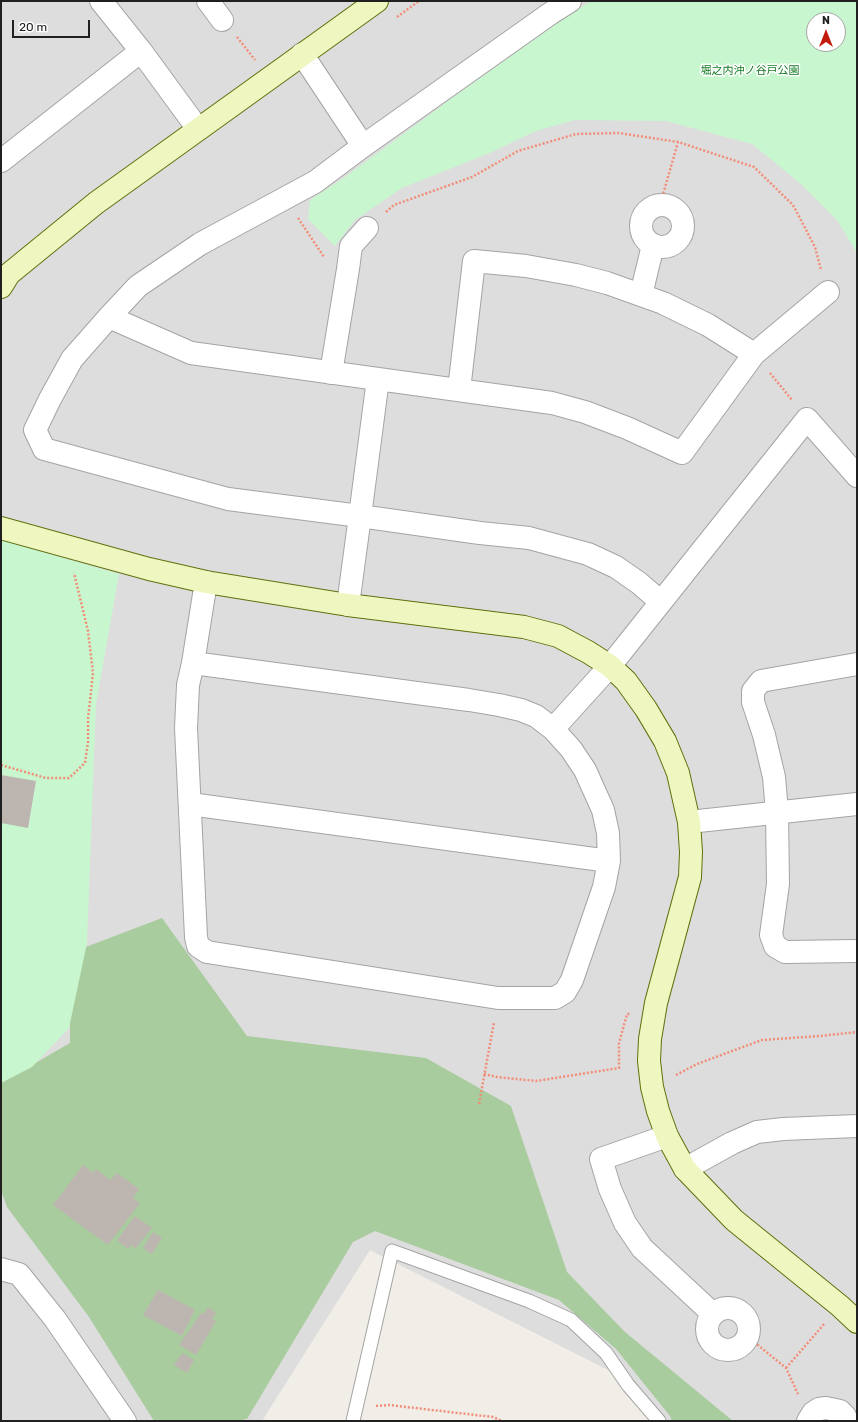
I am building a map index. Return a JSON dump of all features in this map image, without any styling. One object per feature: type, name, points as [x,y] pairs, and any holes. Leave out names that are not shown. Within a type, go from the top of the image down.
[{"type":"street","points":[[102,1],[198,129]]},
{"type":"street","points":[[208,1],[222,20]]},
{"type":"street","points":[[1,286],[9,274],[96,203],[377,1]]},
{"type":"street","points":[[570,1],[363,146],[316,182],[200,244],[138,286],[72,359],[35,430],[44,449],[228,499],[528,538],[588,554],[616,568],[639,582],[661,602]]},
{"type":"street","points":[[1,161],[141,51]]},
{"type":"street","points":[[302,54],[363,146]]},
{"type":"street","points":[[667,205],[679,213],[682,219],[682,233],[673,244],[667,247],[653,245],[647,241],[640,229],[643,216],[647,210],[653,206],[667,205]]},
{"type":"street","points":[[331,373],[351,246],[367,228]]},
{"type":"street","points":[[641,295],[653,245]]},
{"type":"street","points":[[459,390],[474,261],[526,266],[576,275],[607,283],[663,303],[708,325],[754,354]]},
{"type":"street","points":[[109,317],[191,353],[552,403],[585,412],[627,428],[682,453],[754,354],[828,292]]},
{"type":"street","points":[[348,605],[378,379]]},
{"type":"street","points":[[553,729],[610,666],[807,419],[857,476]]},
{"type":"street","points":[[1,528],[149,569],[206,582],[348,605],[524,627],[558,636],[610,666],[626,681],[646,709],[665,741],[678,773],[689,822],[691,852],[690,877],[656,1003],[650,1039],[652,1087],[658,1111],[667,1136],[685,1169],[734,1220],[840,1306],[857,1322]]},
{"type":"street","points":[[193,663],[343,682],[499,705],[521,710],[536,716],[553,729],[571,749],[585,770],[603,810],[608,833],[609,861],[604,887],[572,980],[566,992],[555,998],[498,998],[207,952],[198,946],[196,937],[186,728],[188,685],[206,582]]},
{"type":"street","points":[[857,664],[761,681],[753,691],[753,702],[764,735],[774,777],[778,812],[778,884],[771,935],[775,946],[784,952],[857,951]]},
{"type":"street","points":[[190,804],[609,861]]},
{"type":"street","points":[[689,822],[857,804]]},
{"type":"street","points":[[685,1169],[732,1143],[757,1132],[791,1128],[857,1126]]},
{"type":"street","points":[[667,1136],[601,1159],[610,1189],[625,1223],[642,1248],[714,1314]]},
{"type":"street","points":[[1,1269],[19,1274],[54,1319],[124,1421]]},
{"type":"street","points":[[726,1308],[740,1312],[745,1316],[748,1322],[748,1337],[740,1348],[733,1350],[719,1349],[713,1345],[709,1339],[707,1333],[709,1319],[720,1310],[726,1308]]},
{"type":"street","points":[[809,1420],[813,1413],[826,1408],[840,1411],[848,1421]]},
{"type":"lane","points":[[353,1421],[392,1251],[529,1301],[571,1320],[606,1353],[628,1385],[659,1421]]},
{"type":"path","points":[[222,20],[270,78]]},
{"type":"path","points":[[367,228],[394,205],[472,177],[518,151],[576,134],[619,133],[678,142],[754,167],[793,205],[815,247],[828,292]]},
{"type":"path","points":[[660,205],[678,142]]},
{"type":"path","points":[[285,198],[329,265],[348,268]]},
{"type":"path","points":[[754,354],[807,419]]},
{"type":"path","points":[[1,765],[46,778],[69,778],[85,763],[88,742],[88,719],[92,672],[88,631],[74,570]]},
{"type":"path","points":[[479,1104],[498,998]]},
{"type":"path","points":[[484,1074],[496,1077],[536,1081],[619,1068],[619,1043],[625,1020]]},
{"type":"path","points":[[652,1087],[697,1064],[762,1040],[857,1032]]},
{"type":"path","points":[[786,1368],[840,1306]]},
{"type":"path","points":[[748,1337],[786,1368],[809,1420]]},
{"type":"path","points":[[357,1408],[389,1405],[493,1417],[502,1421]]},
{"type":"shaded area","points":[[1,1],[857,1],[857,1421],[653,1421],[630,1381],[370,1250],[262,1421],[1,1421]]},
{"type":"green space","name":"堀之内沖ノ谷戸公園","points":[[591,1],[857,1],[857,253],[837,220],[801,184],[752,144],[666,121],[575,120],[536,131],[492,152],[402,188],[355,220],[335,246],[308,219],[310,200],[345,177],[452,98]]},
{"type":"green space","points":[[1,540],[119,574],[96,704],[87,943],[69,1028],[32,1067],[1,1083]]},
{"type":"green space","points":[[162,918],[247,1036],[426,1058],[511,1106],[567,1272],[625,1332],[733,1421],[672,1421],[670,1416],[616,1349],[559,1300],[375,1231],[353,1242],[247,1419],[237,1421],[154,1421],[89,1317],[7,1207],[1,1190],[1,1083],[70,1043],[70,953]]},
{"type":"building","points":[[1,775],[36,781],[28,828],[1,823]]},
{"type":"building","points":[[83,1165],[93,1173],[96,1169],[110,1180],[117,1173],[139,1189],[133,1198],[140,1203],[108,1245],[53,1205]]},
{"type":"building","points":[[135,1216],[152,1228],[135,1249],[131,1245],[128,1249],[117,1240]]},
{"type":"building","points":[[153,1232],[162,1238],[152,1254],[143,1248]]},
{"type":"building","points":[[158,1290],[195,1310],[182,1336],[143,1315]]},
{"type":"building","points":[[208,1307],[216,1313],[212,1319],[216,1321],[196,1355],[179,1345],[201,1313],[204,1314]]},
{"type":"building","points":[[182,1353],[194,1360],[187,1373],[174,1365]]}]
